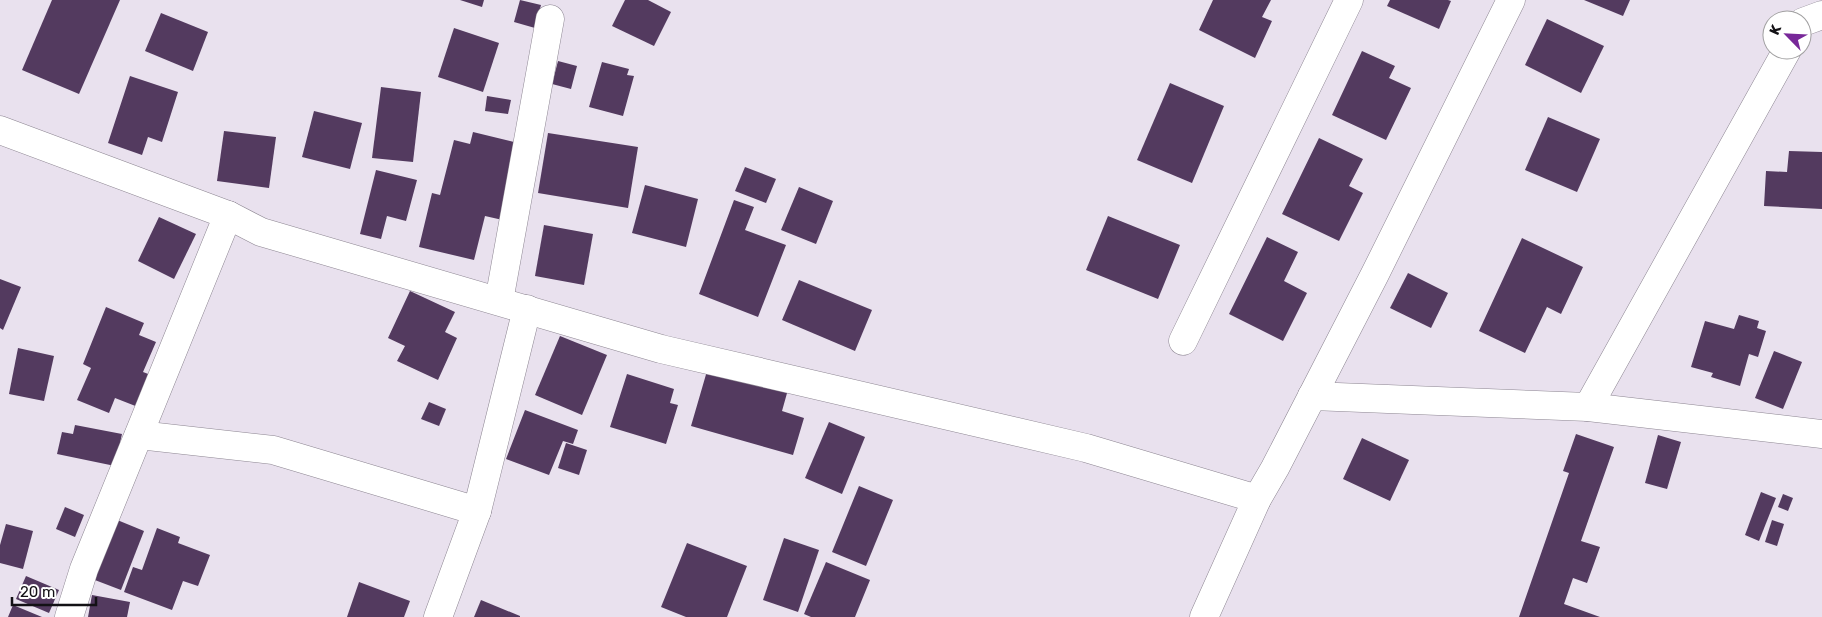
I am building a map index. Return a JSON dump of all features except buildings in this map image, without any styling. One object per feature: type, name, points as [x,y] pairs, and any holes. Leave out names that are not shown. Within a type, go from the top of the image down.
[{"type":"street","points":[[1183,341],[1349,0]]},
{"type":"street","points":[[1204,617],[1257,499],[1375,274],[1511,0]]},
{"type":"street","points":[[499,301],[550,19]]},
{"type":"street","points":[[1588,407],[1781,60]]},
{"type":"street","points":[[0,130],[228,216],[261,232],[661,349],[1086,448],[1257,499]]},
{"type":"street","points":[[69,617],[84,569],[228,216]]},
{"type":"street","points":[[438,617],[477,511],[527,309]]},
{"type":"street","points":[[1312,396],[1588,407],[1822,434]]},
{"type":"street","points":[[139,436],[273,450],[477,511]]}]
